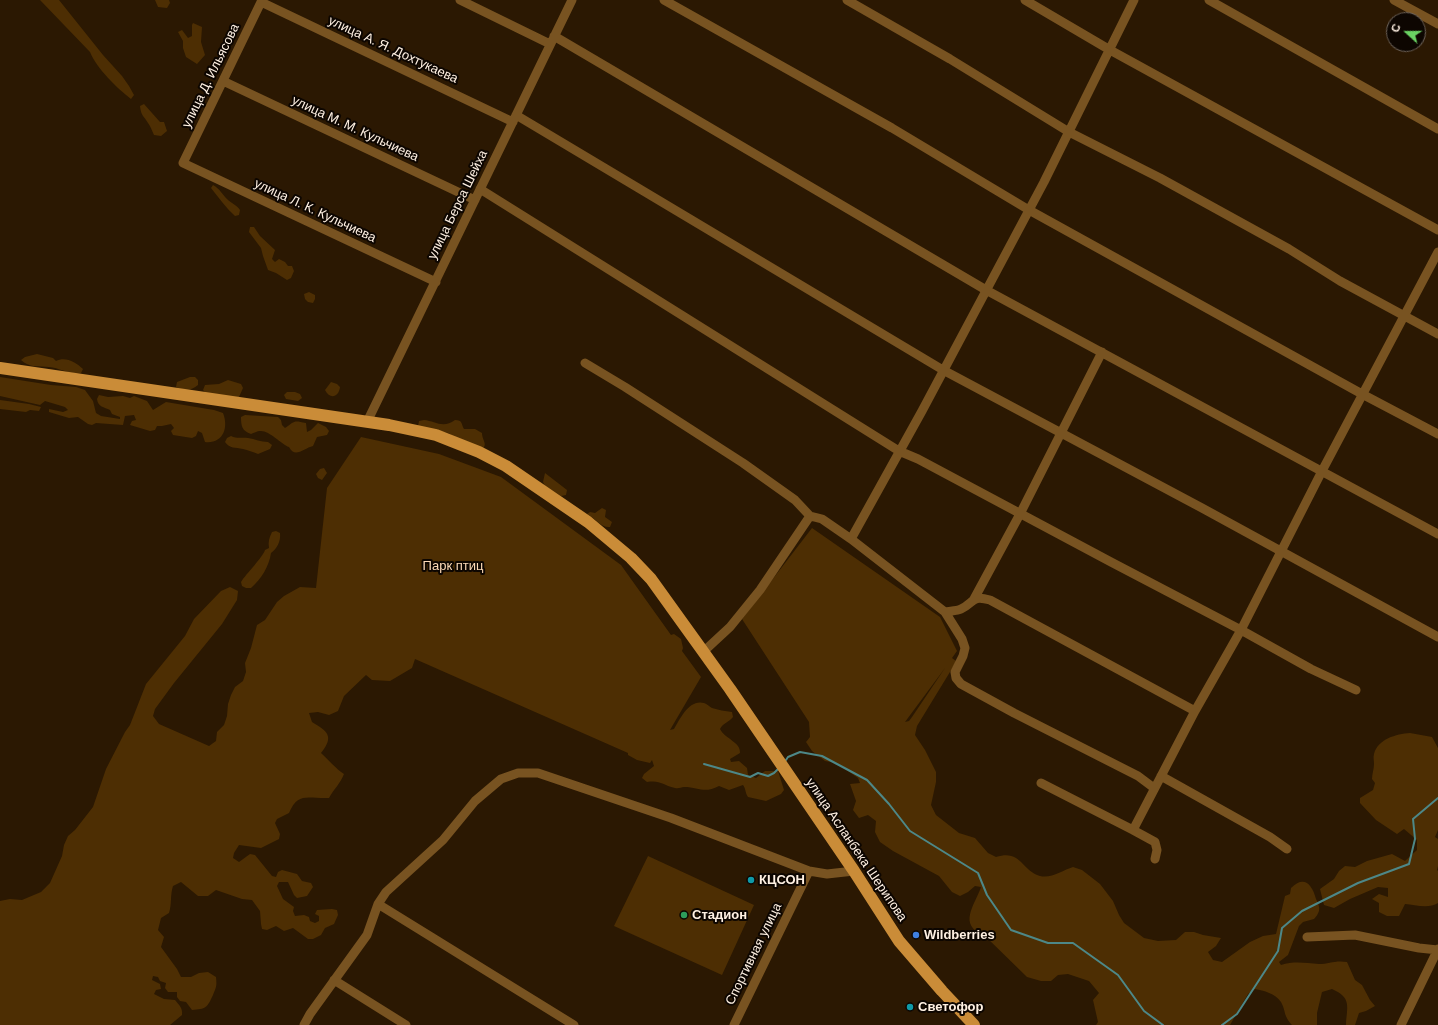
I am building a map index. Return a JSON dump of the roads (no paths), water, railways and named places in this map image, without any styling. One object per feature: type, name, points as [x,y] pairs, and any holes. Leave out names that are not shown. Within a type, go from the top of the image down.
[{"type":"main road","name":"улица Асланбека Шерипова","points":[[0,368],[368,422],[436,435],[479,452],[506,466],[588,522],[632,558],[651,580],[730,689],[854,871],[899,941],[942,991],[974,1025]]},
{"type":"street","points":[[460,0],[552,40],[986,290],[1438,534]]},
{"type":"street","name":"улица Берса Шейха","points":[[368,422],[572,0]]},
{"type":"street","points":[[664,0],[892,128],[1029,210],[1362,394],[1438,434]]},
{"type":"street","points":[[847,0],[950,59],[1069,132],[1167,182],[1289,249],[1340,281],[1438,334]]},
{"type":"street","points":[[1025,0],[1110,50],[1438,230]]},
{"type":"street","points":[[851,539],[1029,210],[1134,0]]},
{"type":"street","points":[[1209,0],[1438,129]]},
{"type":"street","points":[[1394,0],[1438,24]]},
{"type":"street","name":"улица Д. Ильясова","points":[[183,163],[262,1]]},
{"type":"street","name":"улица А. Я. Дохтукаева","points":[[262,1],[514,118],[843,309],[943,370],[1060,434],[1282,551],[1438,637]]},
{"type":"street","name":"улица М. М. Кульчиева","points":[[223,81],[475,200]]},
{"type":"street","name":"улица Л. К. Кульчиева","points":[[183,163],[436,282]]},
{"type":"street","points":[[480,190],[899,451],[918,459],[1241,630],[1311,670],[1356,690]]},
{"type":"street","points":[[1133,830],[1195,711],[1241,630],[1362,394],[1438,252]]},
{"type":"street","points":[[974,599],[1020,514],[1102,352]]},
{"type":"street","points":[[585,363],[625,387],[742,463],[795,500],[810,516],[822,519],[851,539],[945,612],[962,639],[965,648],[963,656],[955,672],[956,678],[961,684],[1014,713],[1138,776],[1154,788]]},
{"type":"street","points":[[704,652],[730,627],[760,590],[810,516]]},
{"type":"street","points":[[945,612],[960,609],[974,599],[981,597],[990,600],[1195,711]]},
{"type":"street","points":[[304,1025],[310,1014],[367,935],[378,904],[386,892],[443,840],[475,801],[501,779],[518,772],[538,772],[671,818],[809,871],[827,874],[854,871]]},
{"type":"street","points":[[1161,776],[1270,837],[1287,849]]},
{"type":"street","points":[[1042,783],[1155,842],[1157,850],[1155,859]]},
{"type":"street","name":"Спортивная улица","points":[[734,1025],[809,871]]},
{"type":"street","points":[[378,904],[574,1025]]},
{"type":"street","points":[[1307,937],[1355,935],[1419,948],[1438,949],[1401,1025]]},
{"type":"street","points":[[334,980],[406,1025]]},
{"type":"waterway","points":[[786,760],[788,757],[800,752],[822,756],[867,780],[889,804],[910,831],[978,873],[987,895],[1011,930],[1048,943],[1073,943],[1118,975],[1144,1011],[1163,1025]]},
{"type":"waterway","points":[[704,764],[750,777],[758,773],[768,776],[778,769]]},
{"type":"waterway","points":[[1222,1025],[1237,1014],[1278,951],[1282,928],[1302,911],[1358,883],[1409,864],[1415,839],[1413,819],[1438,798]]},
{"type":"place","name":"КЦСОН","points":[[751,880]]},
{"type":"place","name":"Стадион","points":[[684,915]]},
{"type":"place","name":"Wildberries","points":[[916,935]]},
{"type":"place","name":"Светофор","points":[[910,1007]]},
{"type":"park label","name":"Парк птиц","points":[[453,566]]}]
